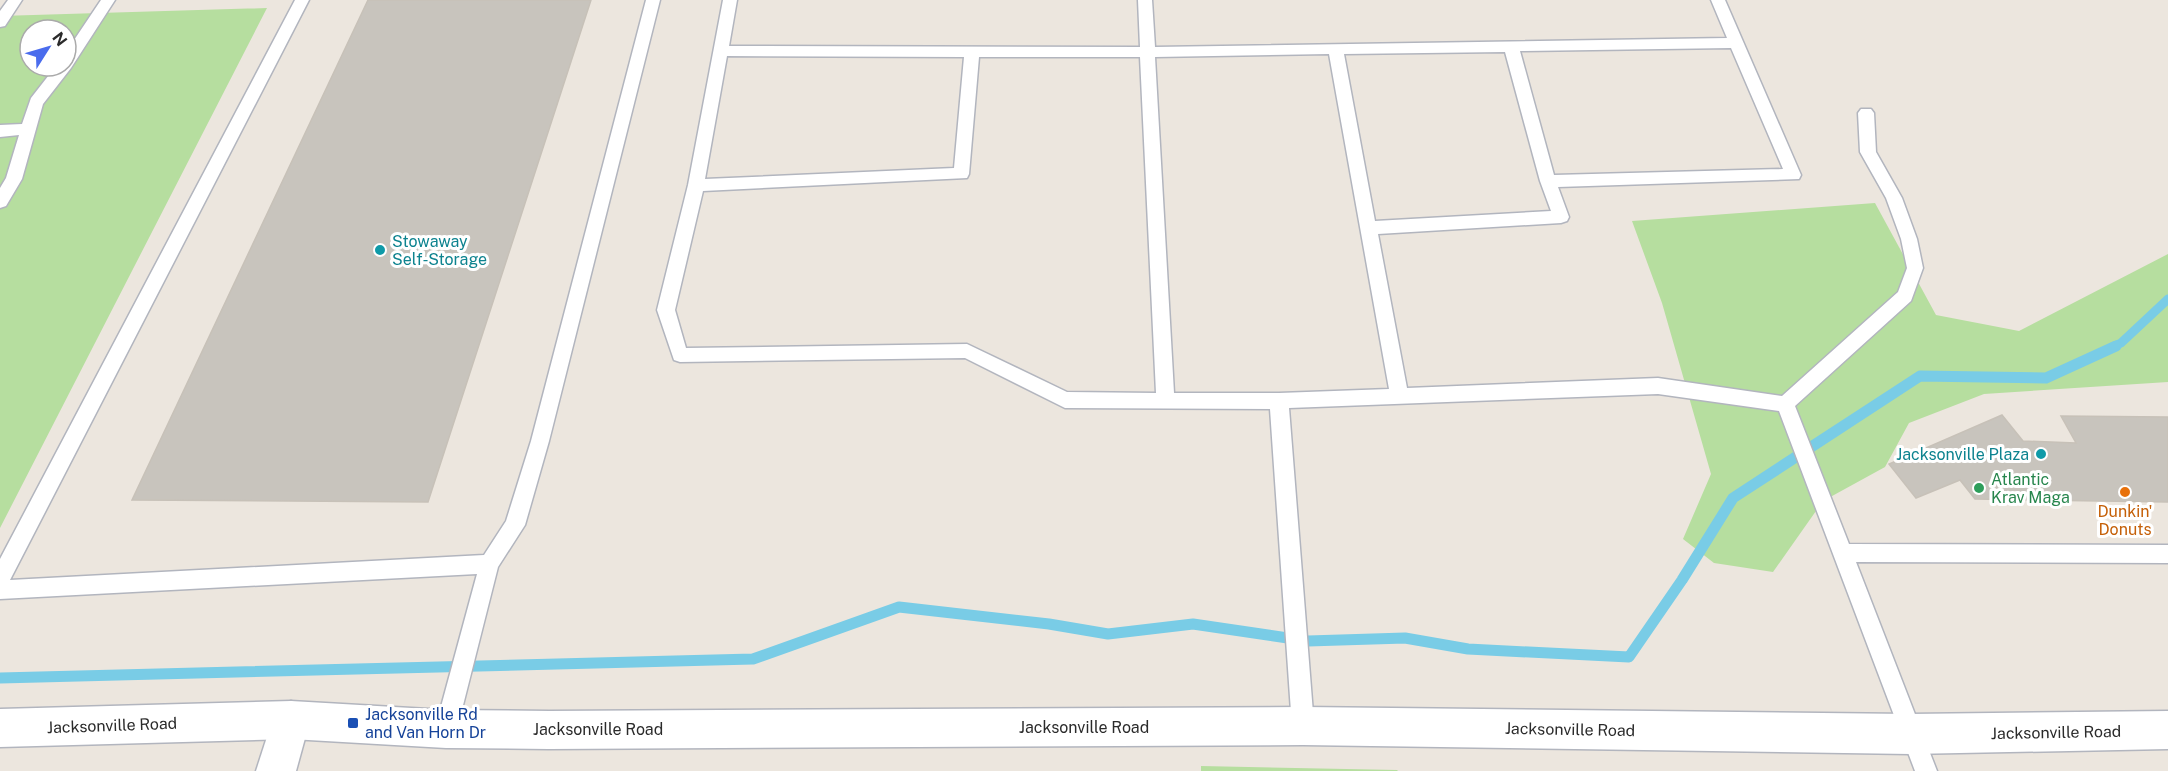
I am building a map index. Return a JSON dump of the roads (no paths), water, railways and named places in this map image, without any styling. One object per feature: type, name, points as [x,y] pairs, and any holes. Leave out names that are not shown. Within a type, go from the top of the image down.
[{"type":"main road","name":"Jacksonville Road","points":[[0,728],[291,720],[446,729],[1303,726],[1910,734],[2168,730]]},
{"type":"main road","points":[[276,771],[291,720]]},
{"type":"lane","points":[[0,22],[15,0]]},
{"type":"lane","points":[[78,45],[108,0]]},
{"type":"lane","points":[[0,579],[302,0]]},
{"type":"lane","points":[[446,729],[489,564],[515,525],[540,441],[653,0]]},
{"type":"lane","points":[[730,0],[696,185],[666,310],[680,355],[967,351],[1065,400],[1279,401],[1658,386],[1785,404],[1905,297],[1915,268],[1909,239],[1894,198],[1868,152],[1866,113]]},
{"type":"lane","points":[[1145,0],[1165,399]]},
{"type":"lane","points":[[1548,181],[1793,175],[1718,0]]},
{"type":"lane","points":[[720,51],[1148,52],[1736,43]]},
{"type":"lane","points":[[1369,228],[1561,217],[1548,181],[1511,47]]},
{"type":"lane","points":[[1336,50],[1399,395]]},
{"type":"lane","points":[[696,185],[961,174],[972,52]]},
{"type":"lane","points":[[0,202],[14,179],[36,102],[55,78]]},
{"type":"lane","points":[[0,131],[28,129]]},
{"type":"lane","points":[[1279,401],[1303,726]]},
{"type":"lane","points":[[1785,404],[1926,771]]},
{"type":"lane","points":[[1841,553],[2168,554]]},
{"type":"lane","points":[[0,590],[489,564]]},
{"type":"waterway","points":[[2112,347],[2121,343],[2168,299]]},
{"type":"waterway","points":[[0,678],[753,659],[899,607],[1049,624],[1108,634],[1193,624],[1308,641],[1405,638],[1468,649],[1629,657],[1682,580],[1733,498],[1920,376],[2046,378],[2116,346]]},
{"type":"place","name":"Stowaway Self-Storage","points":[[380,250]]},
{"type":"place","name":"Jacksonville Plaza","points":[[2041,454]]},
{"type":"place","name":"Atlantic Krav Maga","points":[[1979,488]]},
{"type":"place","name":"Dunkin' Donuts","points":[[2125,492]]},
{"type":"place","name":"Jacksonville Rd and Van Horn Dr","points":[[353,723]]}]
